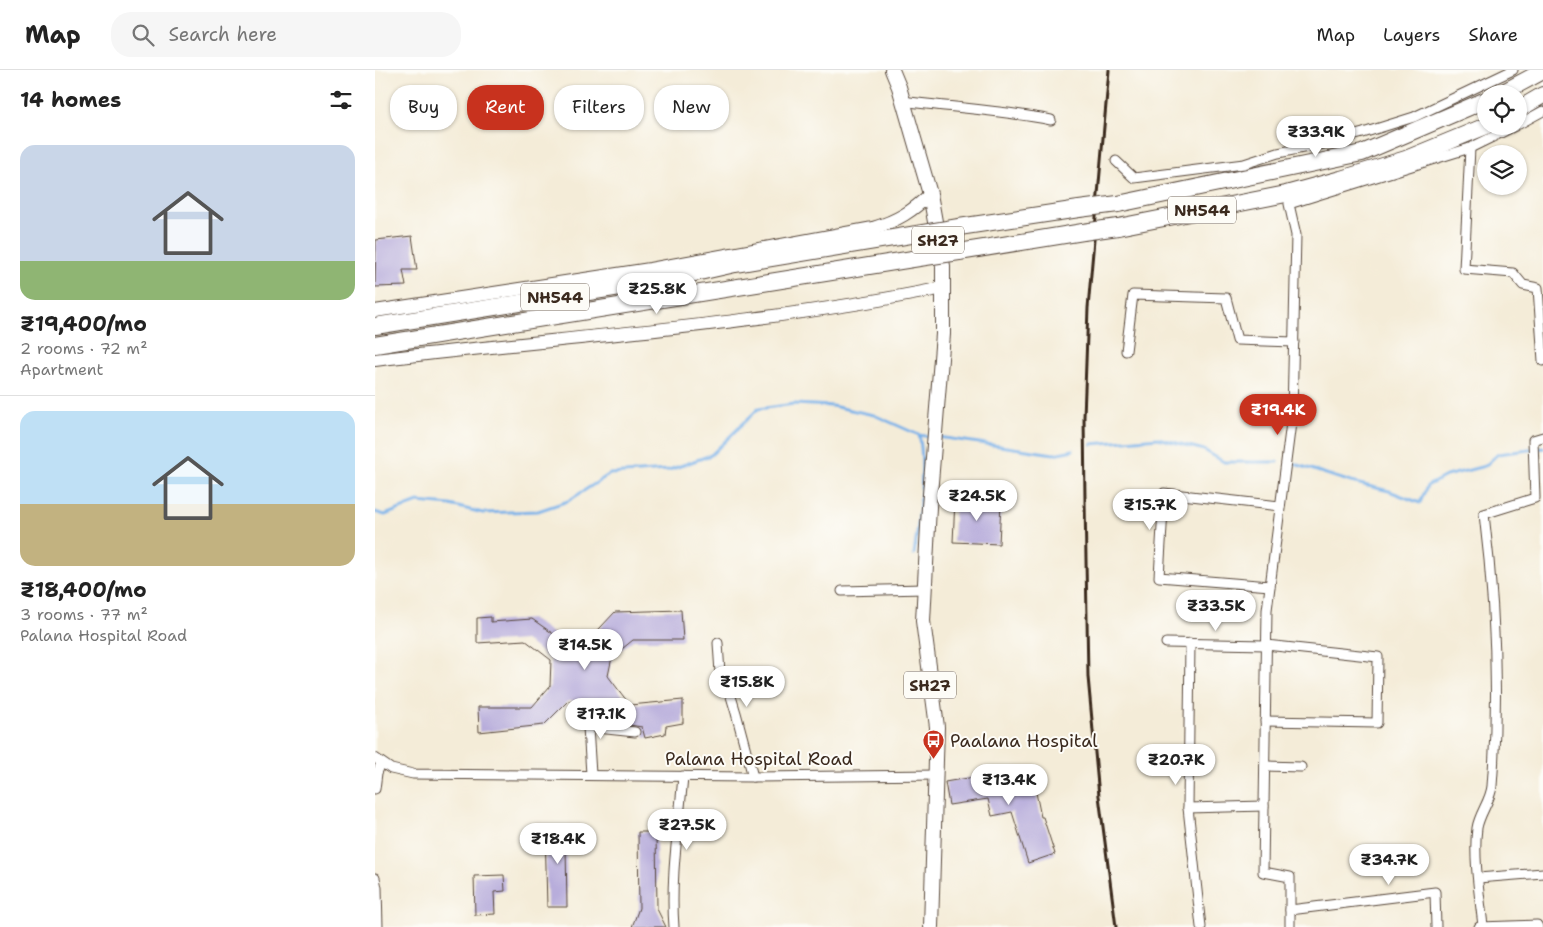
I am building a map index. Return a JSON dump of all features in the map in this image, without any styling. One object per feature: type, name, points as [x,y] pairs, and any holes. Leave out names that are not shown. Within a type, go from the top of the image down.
[{"type":"highway","points":[[1517,85],[1543,71]]},
{"type":"highway","points":[[1527,105],[1543,96]]},
{"type":"highway","name":"NH544","points":[[375,326],[664,280],[735,264],[959,227],[1118,204],[1362,153],[1477,104]]},
{"type":"highway","name":"NH544","points":[[375,345],[1118,227],[1286,194],[1406,158],[1477,130]]},
{"type":"main road","name":"SH27","points":[[892,70],[931,194],[943,266],[943,334],[935,415],[923,621],[937,727],[931,927]]},
{"type":"street","points":[[1116,162],[1134,178],[1244,164],[1278,153],[1323,144],[1415,117],[1513,70]]},
{"type":"street","points":[[903,101],[960,109],[1011,112],[1051,120]]},
{"type":"street","points":[[1527,120],[1543,111]]},
{"type":"street","points":[[1291,927],[1291,877],[1263,872],[1266,645],[1270,586],[1292,415],[1296,235],[1289,204],[1470,148],[1497,135]]},
{"type":"street","points":[[1470,148],[1464,269],[1513,273],[1523,285],[1538,288],[1543,361]]},
{"type":"street","points":[[375,312],[650,269],[873,228],[893,222],[913,211],[931,194]]},
{"type":"street","points":[[375,360],[516,343],[737,322],[878,301],[943,288]]},
{"type":"street","points":[[1126,351],[1133,295],[1227,298],[1237,340],[1294,342]]},
{"type":"street","points":[[1483,926],[1478,878],[1477,828],[1492,789],[1495,710],[1491,566],[1484,514],[1535,498],[1533,440],[1543,437]]},
{"type":"street","points":[[1270,586],[1159,577],[1164,493],[1280,506]]},
{"type":"street","points":[[842,591],[924,590]]},
{"type":"street","points":[[718,643],[720,673],[727,684],[753,777]]},
{"type":"street","points":[[1166,643],[1266,645],[1379,657],[1377,723],[1265,721]]},
{"type":"street","points":[[1190,643],[1188,808],[1201,927]]},
{"type":"street","points":[[591,774],[589,727],[635,732]]},
{"type":"street","points":[[375,790],[378,760]]},
{"type":"street","name":"Palana Hospital Road","points":[[378,760],[391,769],[413,774],[591,774],[753,777],[937,775]]},
{"type":"street","points":[[1265,766],[1301,767]]},
{"type":"street","points":[[674,927],[672,902],[683,776]]},
{"type":"street","points":[[1188,808],[1264,806]]},
{"type":"street","points":[[1478,878],[1543,873]]},
{"type":"street","points":[[375,878],[378,927]]},
{"type":"street","points":[[1291,910],[1435,892],[1436,927]]},
{"type":"street","points":[[1479,927],[1537,925],[1538,927]]},
{"type":"building","points":[[412,236],[417,270],[403,270],[406,286],[375,287],[376,240]]},
{"type":"building","points":[[955,500],[1001,502],[999,544],[953,542]]},
{"type":"building","points":[[681,610],[683,640],[633,640],[612,657],[608,676],[630,705],[683,700],[683,723],[666,726],[665,734],[645,738],[642,727],[617,723],[595,702],[568,701],[544,725],[479,732],[478,707],[532,707],[550,686],[551,660],[525,640],[477,643],[477,618],[491,617],[491,622],[532,619],[572,647],[586,643],[615,612]]},
{"type":"building","points":[[1031,768],[1041,817],[1043,817],[1055,854],[1028,863],[1012,812],[992,816],[988,799],[949,805],[945,782],[974,777],[975,780]]},
{"type":"building","points":[[575,828],[575,847],[566,847],[567,907],[547,907],[545,829]]},
{"type":"building","points":[[638,832],[656,832],[657,909],[666,927],[632,927],[639,908]]},
{"type":"building","points":[[504,875],[505,891],[494,892],[495,914],[475,915],[474,876]]},
{"type":"waterway","points":[[375,512],[385,515],[418,502],[450,505],[483,513],[538,511],[568,501],[610,474],[669,470],[711,455],[758,409],[794,404],[832,406],[874,415],[919,435],[931,437]]},
{"type":"waterway","points":[[914,554],[922,477],[919,435]]},
{"type":"waterway","points":[[938,437],[1054,454],[1073,450]]},
{"type":"waterway","points":[[1092,444],[1158,438],[1204,450],[1224,462],[1277,462]]},
{"type":"waterway","points":[[1295,464],[1351,482],[1389,491],[1420,503],[1427,486],[1446,476],[1485,466],[1498,454],[1543,448]]},
{"type":"railway","points":[[1109,70],[1088,308],[1084,417],[1088,677],[1099,796],[1116,927]]},
{"type":"place","name":"Paalana Hospital","points":[[934,760]]}]
